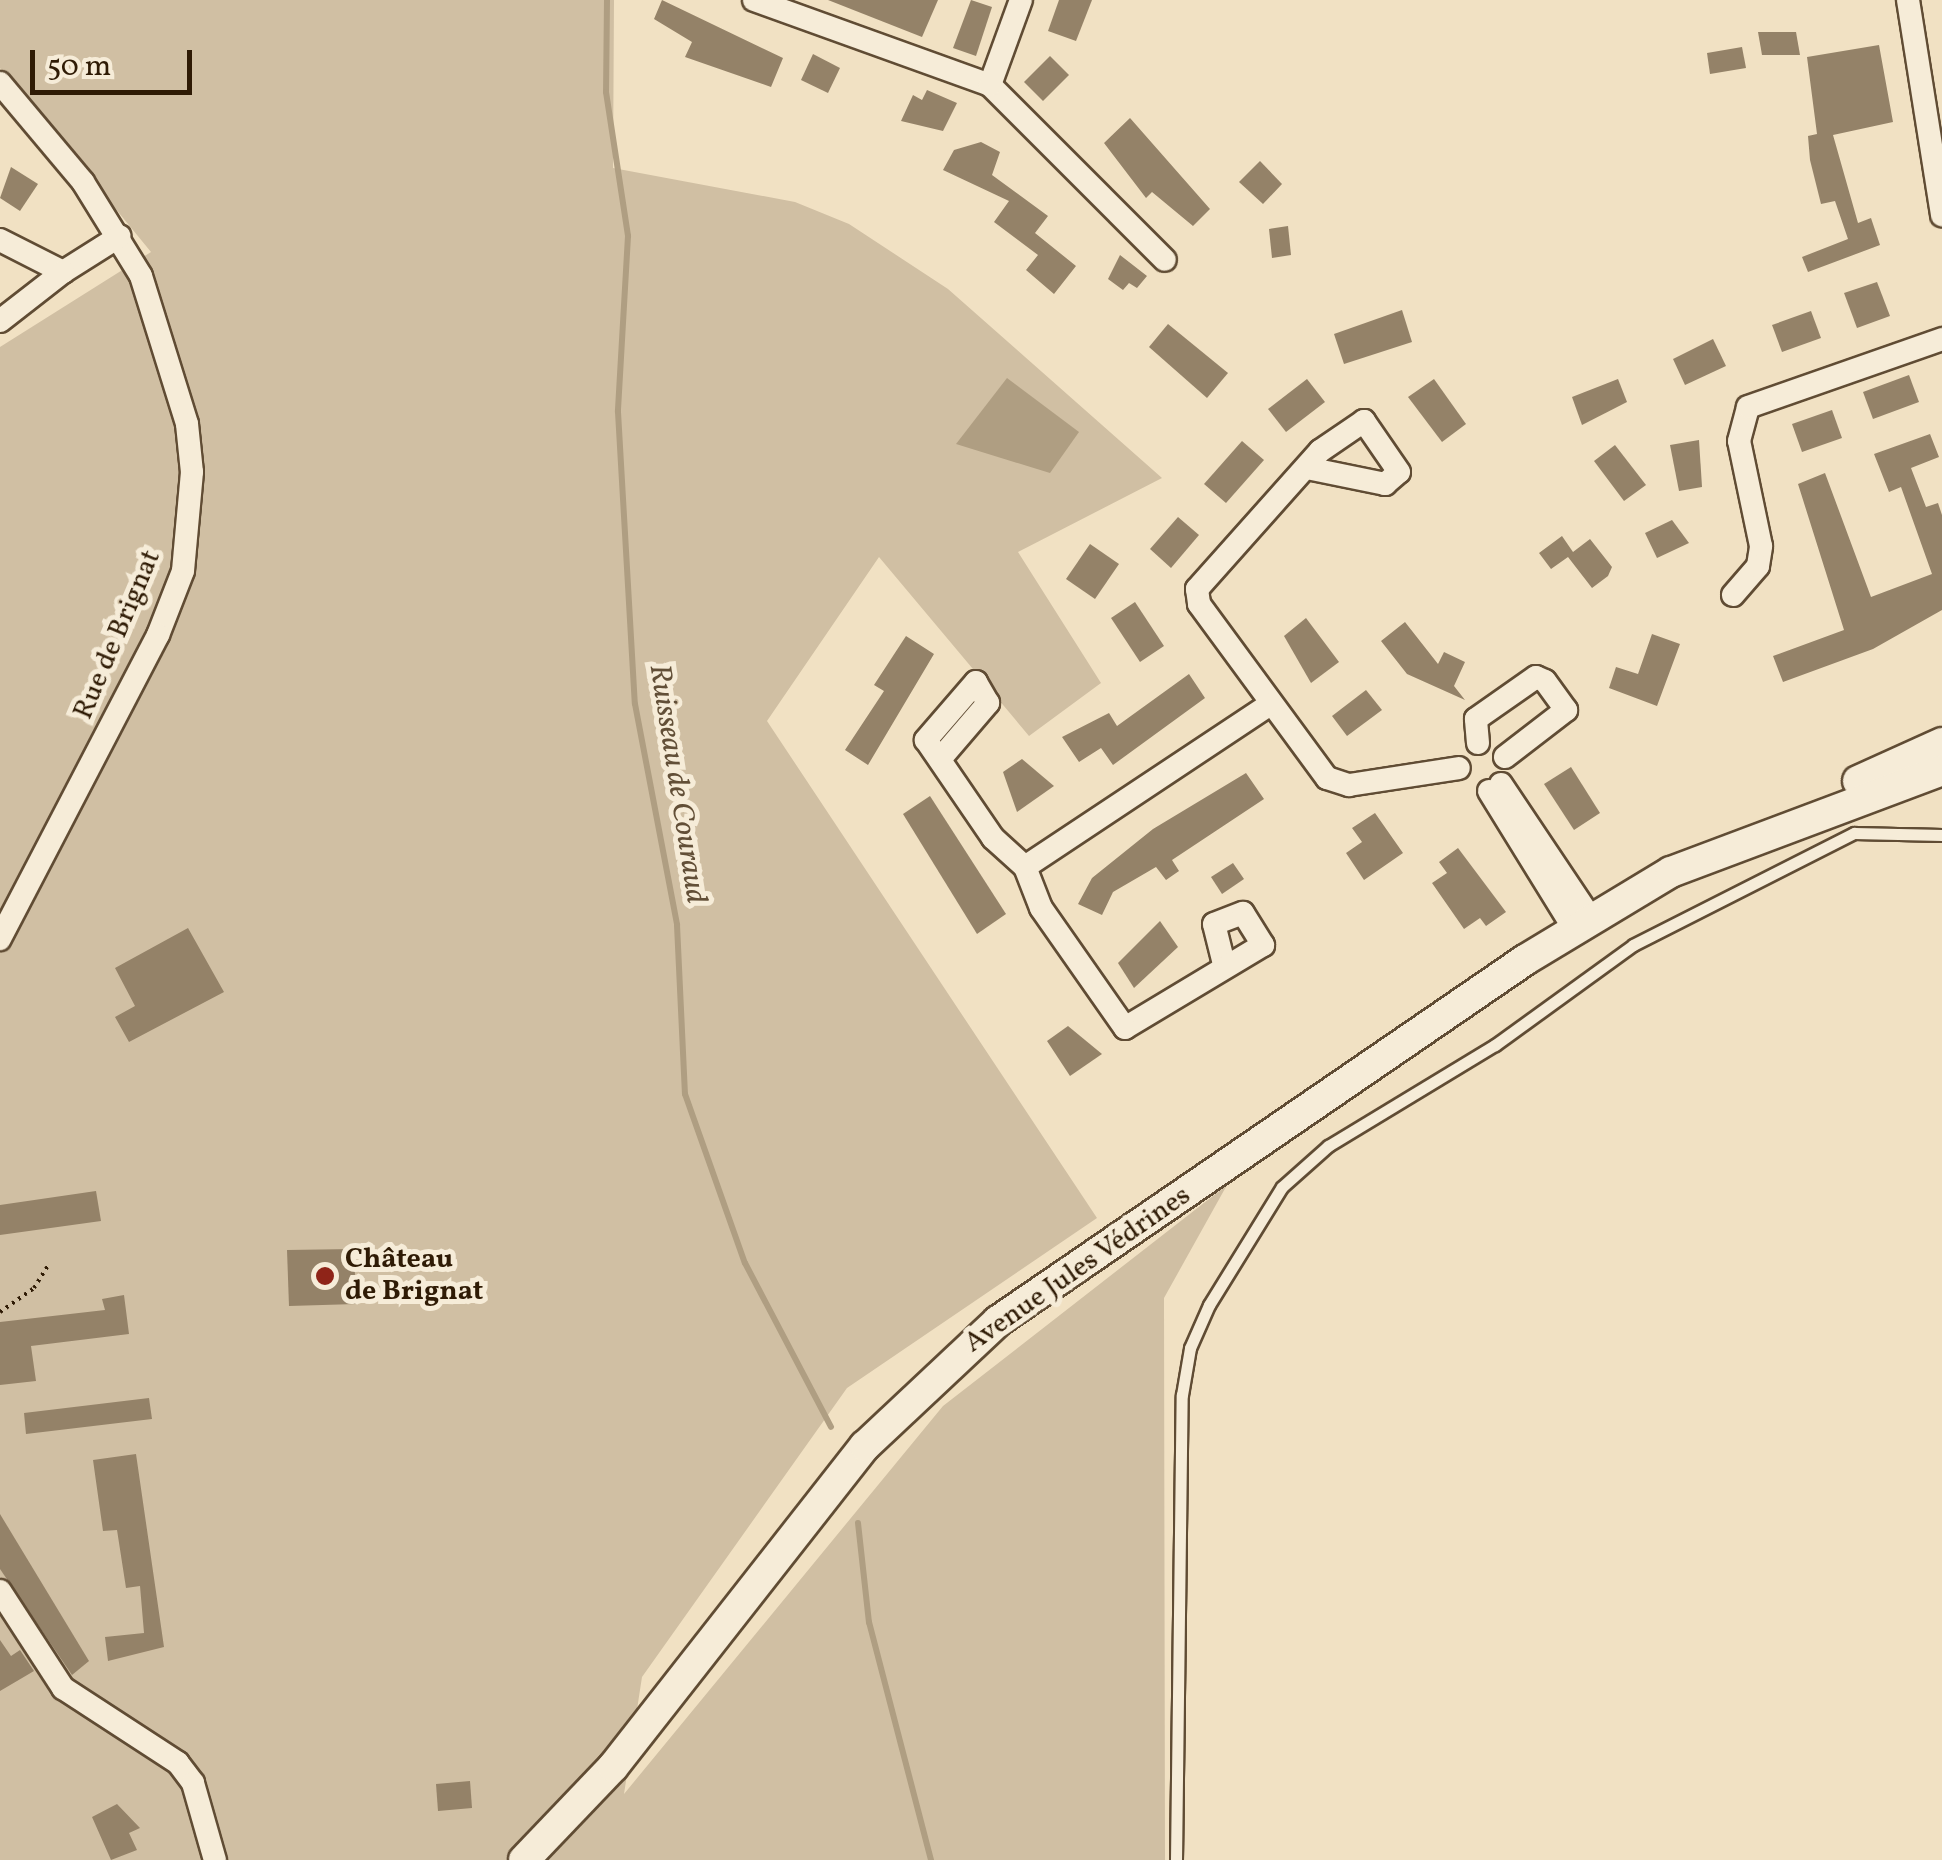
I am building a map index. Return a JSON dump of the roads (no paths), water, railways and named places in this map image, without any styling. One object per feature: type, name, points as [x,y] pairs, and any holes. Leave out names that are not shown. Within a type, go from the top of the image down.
[{"type":"main road","name":"Avenue Jules Védrines","points":[[524,1860],[613,1767],[825,1494],[942,1368],[1085,1260],[1583,925],[1671,872],[1942,743]]},
{"type":"main road","name":"Avenue Jules Védrines","points":[[1762,832],[1942,770]]},
{"type":"street","points":[[754,0],[990,86],[1166,260]]},
{"type":"street","points":[[990,86],[1022,0]]},
{"type":"street","points":[[1908,0],[1942,215]]},
{"type":"street","name":"Rue de Brignat","points":[[0,83],[120,236],[164,336],[187,424],[192,528],[158,635],[0,939]]},
{"type":"street","points":[[0,321],[120,236]]},
{"type":"street","points":[[0,240],[64,272]]},
{"type":"street","points":[[1732,595],[1758,566],[1761,546],[1739,441],[1748,407],[1942,338]]},
{"type":"street","points":[[1308,468],[1198,589],[1199,604],[1326,778],[1348,786],[1459,768],[1478,744],[1476,719],[1536,677],[1545,681],[1566,710],[1506,757],[1495,788]]},
{"type":"street","points":[[1026,867],[1270,704]]},
{"type":"street","points":[[1478,744],[1506,757]]},
{"type":"street","points":[[940,759],[993,838],[1026,867],[1041,908],[1125,1028],[1224,964]]},
{"type":"street","points":[[1459,768],[1469,788],[1495,788]]},
{"type":"street","points":[[1495,788],[1583,925]]},
{"type":"street","points":[[0,1591],[63,1688],[178,1764],[193,1784],[216,1860]]},
{"type":"lane","points":[[1176,1860],[1182,1394],[1190,1348],[1209,1306],[1282,1187],[1328,1146],[1495,1045],[1633,945],[1854,833],[1904,828],[1942,835]]},
{"type":"waterway","name":"Ruisseau de Couraud","points":[[607,0],[606,92],[628,236],[618,412],[635,704],[677,925],[685,1094],[745,1263],[831,1427]]},
{"type":"waterway","name":"Ruisseau de Couraud","points":[[858,1523],[869,1622],[931,1860]]},
{"type":"place","name":"Château de Brignat","points":[[325,1276]]}]
